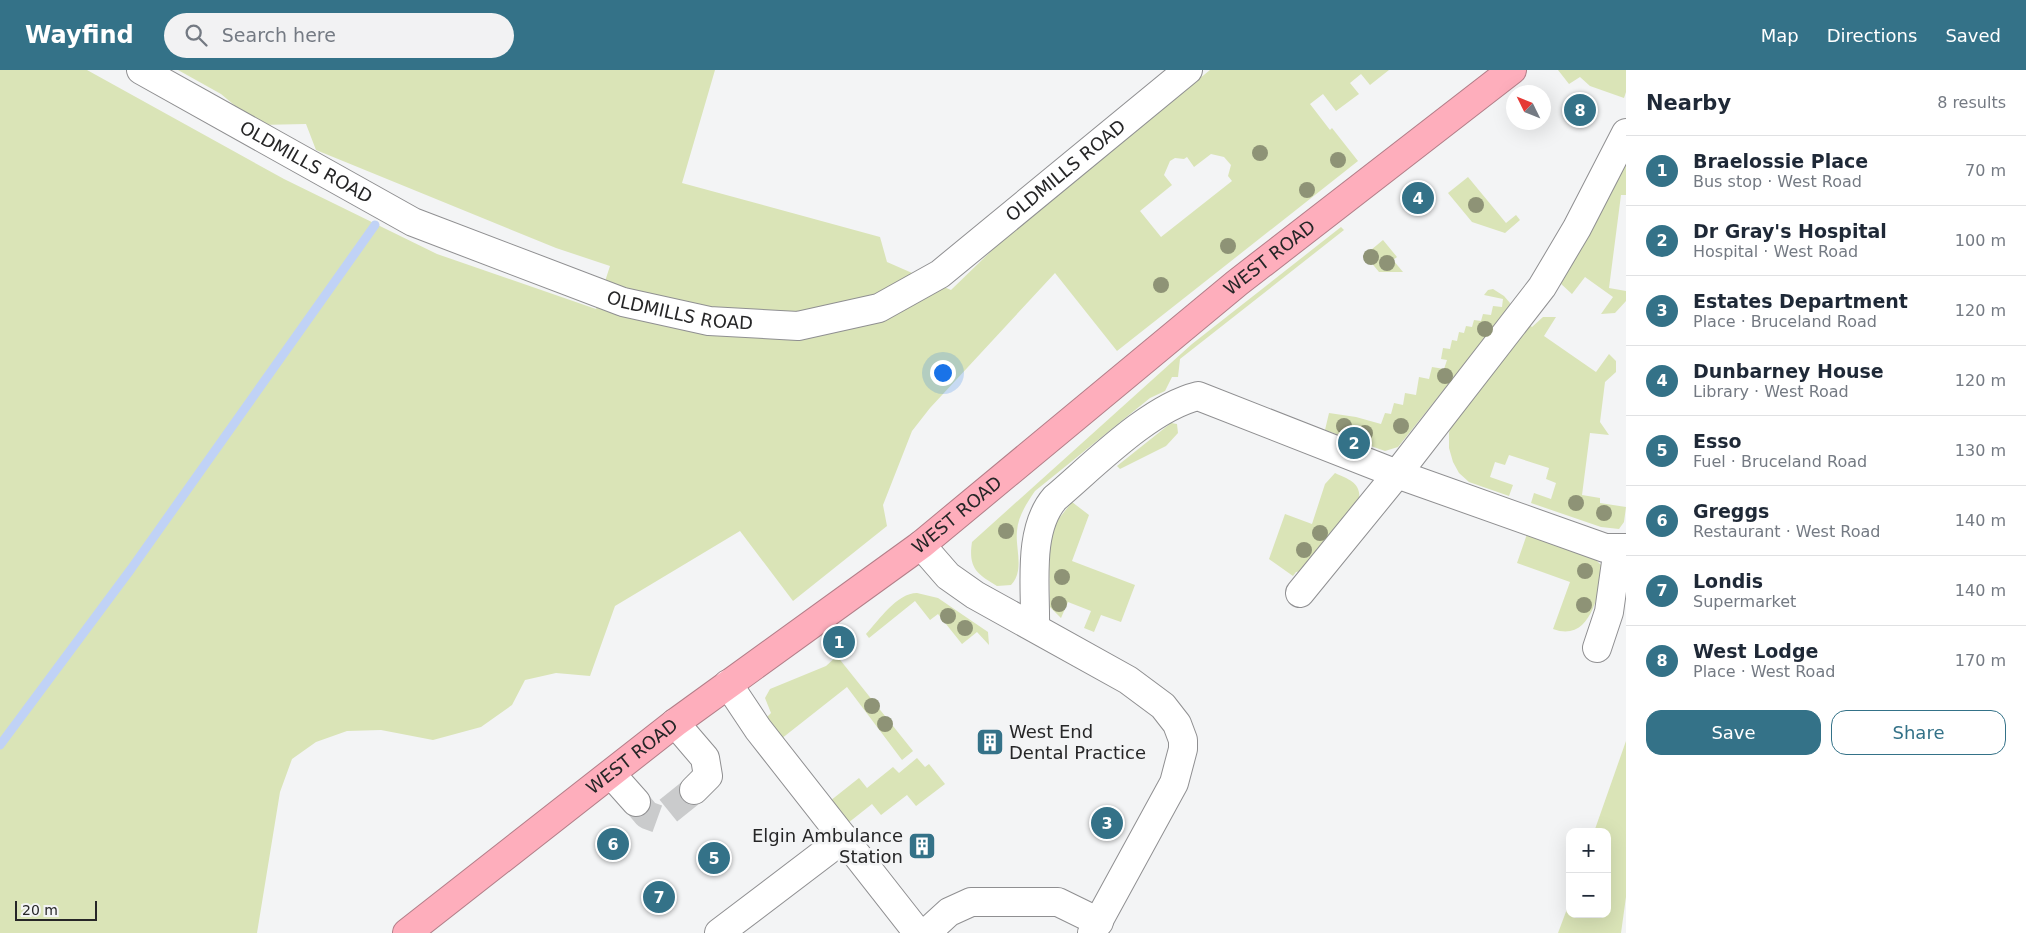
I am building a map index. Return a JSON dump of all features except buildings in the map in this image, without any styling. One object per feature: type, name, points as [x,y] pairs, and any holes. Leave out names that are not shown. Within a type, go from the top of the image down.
[{"type":"highway","name":"WEST ROAD","points":[[407,933],[612,775],[675,723],[921,545],[1237,283],[1509,75]]},
{"type":"street","name":"OLDMILLS ROAD","points":[[142,70],[413,222],[623,302],[709,321],[798,326],[879,308],[940,274],[1188,70]]},
{"type":"street","points":[[1300,593],[1397,474],[1534,298],[1578,228],[1626,133]]},
{"type":"street","points":[[1035,627],[1037,537],[1047,507],[1055,498],[1158,413],[1198,396],[1397,474],[1605,548],[1622,548],[1609,612],[1597,648]]},
{"type":"street","points":[[921,545],[955,581],[975,596],[1035,627],[1149,693],[1171,714],[1183,740],[1182,758],[1174,783],[1096,928],[1058,902],[971,902],[949,912],[926,933]]},
{"type":"street","points":[[728,684],[758,729],[918,933]]},
{"type":"street","points":[[675,723],[705,758],[708,776],[694,790]]},
{"type":"street","points":[[612,775],[636,802]]},
{"type":"street","points":[[718,933],[844,838]]},
{"type":"green space","points":[[0,70],[87,70],[284,179],[437,254],[596,309],[610,266],[556,248],[316,150],[306,124],[258,125],[221,94],[178,70],[715,70],[682,183],[880,237],[887,262],[951,290],[1017,226],[1210,70],[1389,70],[1370,85],[1361,74],[1350,83],[1359,94],[1336,111],[1323,94],[1310,104],[1358,161],[1117,351],[1055,273],[930,408],[912,431],[883,505],[887,526],[793,601],[740,531],[615,606],[590,676],[556,673],[525,680],[512,705],[481,727],[433,740],[381,730],[347,731],[316,742],[292,759],[280,792],[257,933],[0,933]],"holes":[[[1211,154],[1224,157],[1231,165],[1228,176],[1232,181],[1161,237],[1140,211],[1172,185],[1164,175],[1170,161],[1175,158],[1184,159],[1187,157],[1194,167]]]},
{"type":"green space","points":[[1558,70],[1626,70],[1626,92],[1624,98],[1590,86],[1580,77],[1569,84]]},
{"type":"green space","points":[[1626,153],[1626,195],[1621,195],[1609,288],[1626,291],[1626,301],[1615,313],[1601,314],[1613,297],[1585,277],[1572,294],[1559,282]]},
{"type":"green space","points":[[1468,177],[1506,223],[1516,215],[1520,220],[1505,233],[1472,222],[1448,193]]},
{"type":"green space","points":[[1341,227],[1344,230],[1180,359],[1178,377],[1172,377],[1165,391],[1150,398],[1035,491],[1019,520],[1017,538],[1019,566],[1018,573],[1011,585],[997,586],[979,574],[971,558],[972,542],[1192,344]]},
{"type":"green space","points":[[1383,240],[1397,257],[1393,260],[1403,272],[1379,272],[1365,255]]},
{"type":"green space","points":[[1493,289],[1504,296],[1510,303],[1510,307],[1398,447],[1385,451],[1325,430],[1329,413],[1356,417],[1381,424],[1385,413],[1391,414],[1394,403],[1403,405],[1405,393],[1416,395],[1419,377],[1429,379],[1432,367],[1444,369],[1447,360],[1441,359],[1443,348],[1450,349],[1452,340],[1457,341],[1459,332],[1464,333],[1466,326],[1472,327],[1474,320],[1481,321],[1483,314],[1491,315],[1493,306],[1502,307],[1503,299],[1484,295],[1488,290]]},
{"type":"green space","points":[[1543,317],[1556,317],[1544,336],[1596,372],[1609,354],[1616,361],[1616,372],[1605,382],[1600,422],[1609,435],[1590,433],[1582,495],[1600,498],[1600,503],[1626,507],[1624,522],[1619,529],[1601,527],[1531,503],[1534,493],[1551,499],[1556,483],[1546,479],[1549,468],[1509,455],[1505,465],[1495,462],[1490,477],[1513,485],[1509,496],[1469,482],[1459,473],[1453,462],[1449,448],[1449,433],[1452,420],[1526,323],[1532,327]]},
{"type":"green space","points":[[1171,423],[1177,424],[1178,433],[1166,446],[1120,469],[1117,466]]},
{"type":"green space","points":[[1335,473],[1350,480],[1357,486],[1359,502],[1302,571],[1296,572],[1293,576],[1269,559],[1285,514],[1312,524],[1325,484]]},
{"type":"green space","points":[[1072,502],[1089,515],[1072,561],[1135,585],[1121,622],[1101,615],[1094,632],[1084,628],[1091,611],[1068,602],[1061,618],[1050,607],[1049,541],[1057,521]]},
{"type":"green space","points":[[1527,534],[1595,559],[1603,567],[1595,603],[1584,623],[1576,629],[1566,632],[1553,629],[1570,582],[1517,563]]},
{"type":"green space","points":[[917,593],[938,598],[988,632],[989,645],[977,632],[962,644],[938,614],[930,620],[915,601],[869,638],[866,634],[889,608],[902,597]]},
{"type":"green space","points":[[837,656],[913,751],[902,760],[847,687],[781,739],[765,719],[771,713],[765,698],[770,689],[826,666]]},
{"type":"green space","points":[[1626,741],[1626,897],[1621,933],[1558,933],[1566,912],[1566,918],[1611,918],[1611,828],[1595,828]]},
{"type":"green space","points":[[917,758],[925,767],[929,764],[945,784],[916,806],[907,795],[881,815],[872,804],[848,823],[830,801],[859,778],[867,788],[893,767],[899,773]]},
{"type":"waterway","points":[[0,745],[131,569],[375,225]]},
{"type":"tunnel","points":[[636,802],[647,815],[658,819],[694,790]]},
{"type":"place","name":"West Lodge","points":[[1580,110]]},
{"type":"place","name":"Dunbarney House","points":[[1418,198]]},
{"type":"place","name":"Dr Gray's Hospital","points":[[1354,443]]},
{"type":"place","name":"Braelossie Place","points":[[839,642]]},
{"type":"place","name":"West End Dental Practice","points":[[990,742]]},
{"type":"place","name":"Estates Department","points":[[1107,823]]},
{"type":"place","name":"Greggs","points":[[613,844]]},
{"type":"place","name":"Elgin Ambulance Station","points":[[922,846]]},
{"type":"place","name":"Esso","points":[[714,858]]},
{"type":"place","name":"Londis","points":[[659,897]]}]
